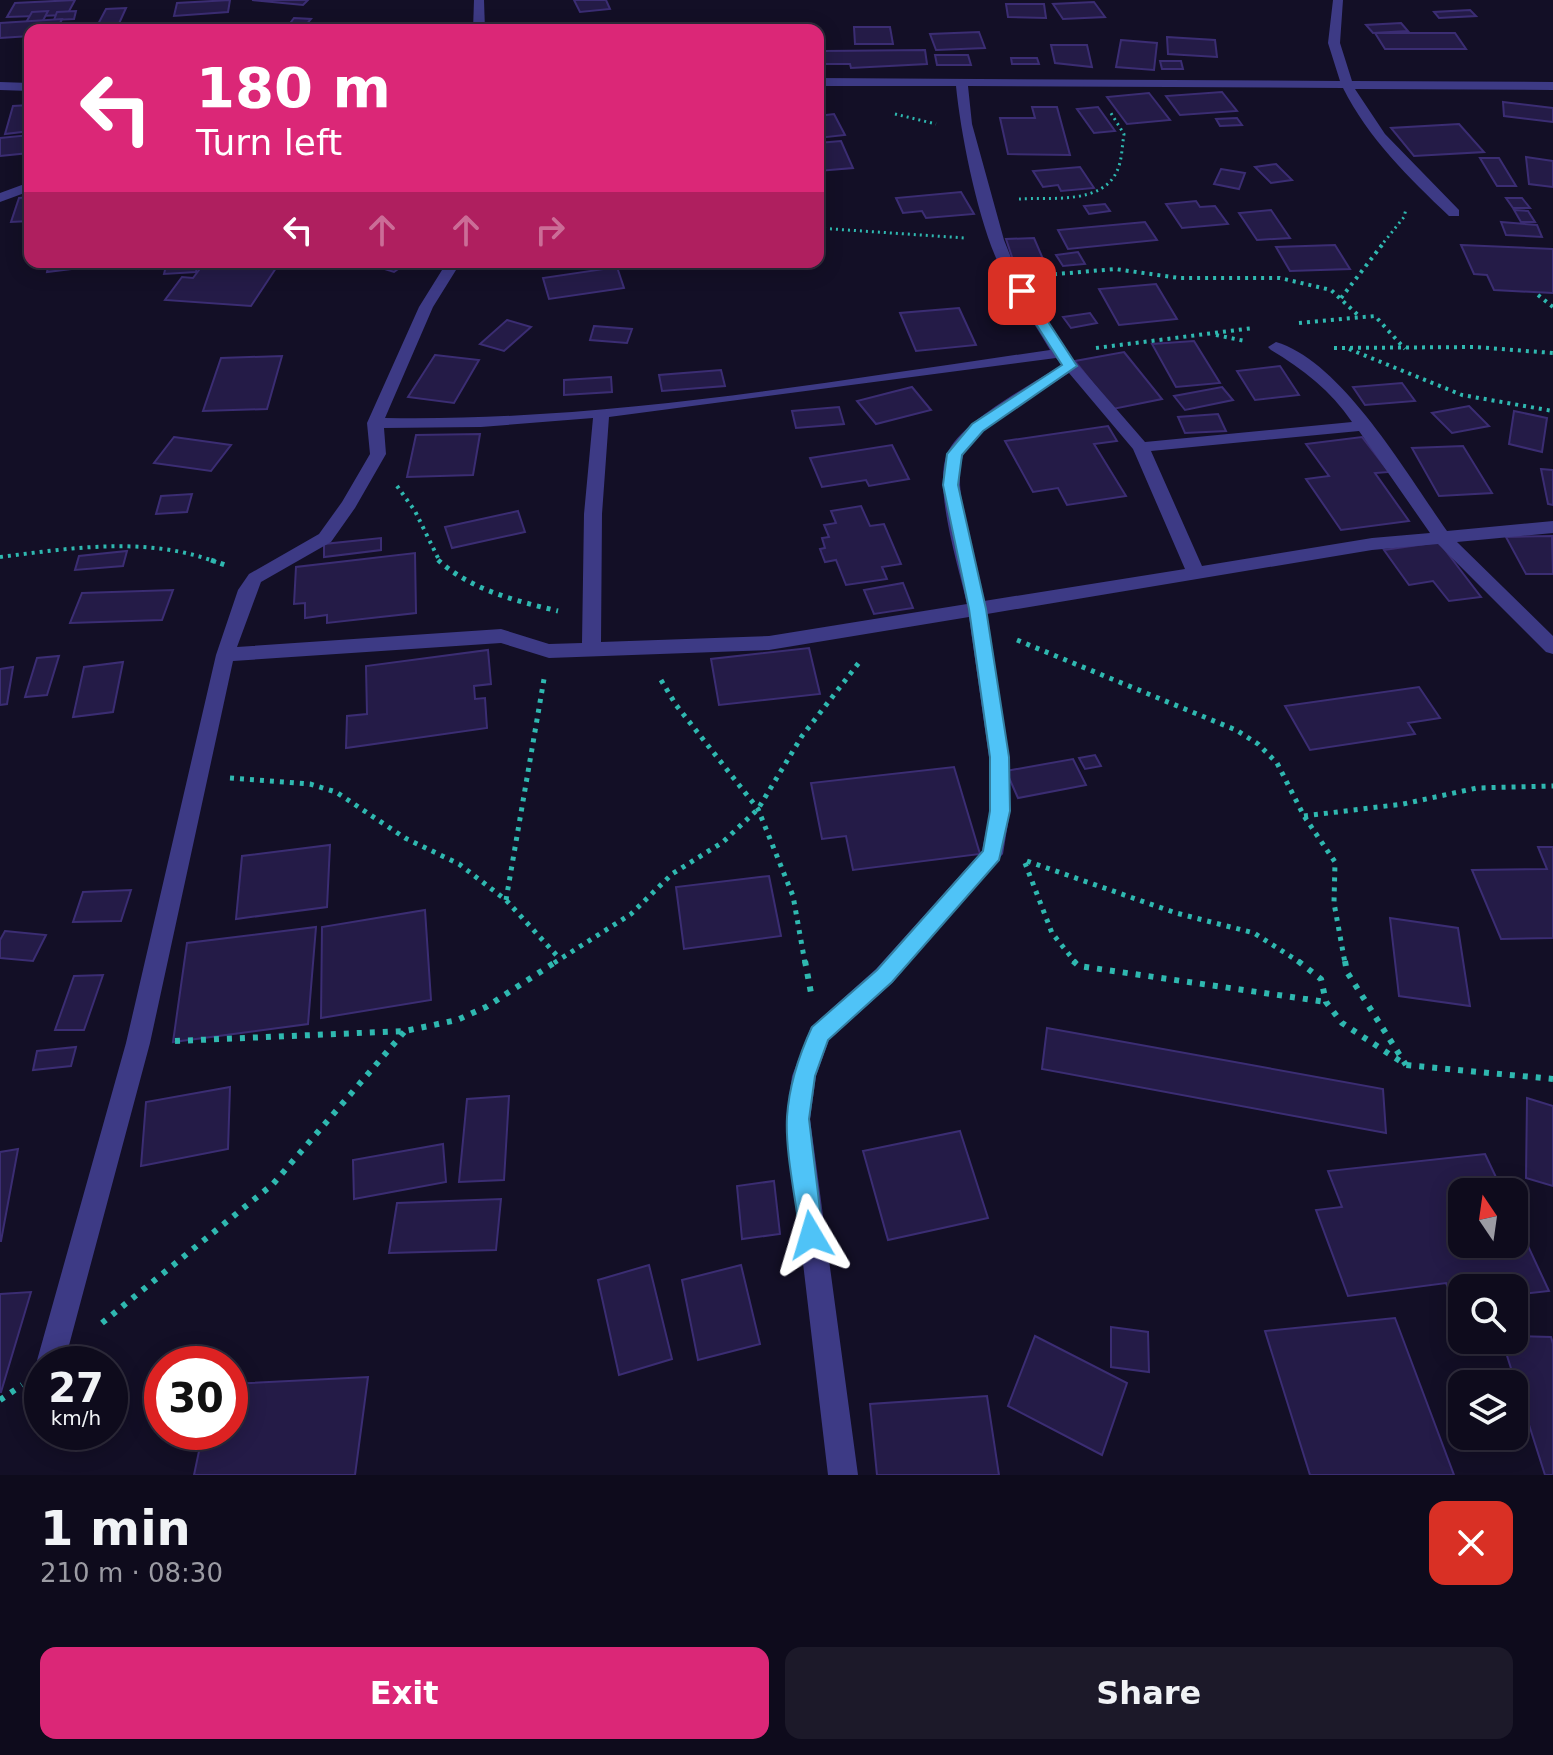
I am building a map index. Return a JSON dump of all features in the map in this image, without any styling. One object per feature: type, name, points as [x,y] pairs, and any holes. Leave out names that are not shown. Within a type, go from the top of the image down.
[{"type":"street","points":[[479,0],[479,24]]},
{"type":"street","points":[[1338,0],[1334,43],[1347,87],[1386,142],[1454,213]]},
{"type":"street","points":[[824,82],[1553,86]]},
{"type":"street","points":[[961,82],[968,132],[997,240],[1009,270],[1065,360],[1141,447],[1196,572]]},
{"type":"street","points":[[0,86],[24,87]]},
{"type":"street","points":[[0,198],[24,188]]},
{"type":"street","points":[[55,1346],[138,1043],[225,655],[247,590],[255,578],[325,538],[349,504],[378,454],[375,423],[426,307],[450,268]]},
{"type":"street","points":[[1276,347],[1304,363],[1343,397],[1441,536],[1553,647]]},
{"type":"street","points":[[375,423],[460,425],[601,413],[1065,360]]},
{"type":"street","points":[[843,1475],[798,1119],[804,1076],[819,1034],[884,976],[992,854],[1000,811],[999,757],[979,617],[950,485],[955,454],[977,427],[1065,360]]},
{"type":"street","points":[[591,650],[593,514],[601,413]]},
{"type":"street","points":[[1141,447],[1362,426]]},
{"type":"street","points":[[225,655],[501,636],[549,651],[769,643],[979,617],[1196,572],[1441,536],[1553,527]]},
{"type":"path","points":[[986,202],[1080,196],[1106,188],[1118,170],[1124,134],[1107,108]]},
{"type":"path","points":[[894,114],[968,132]]},
{"type":"path","points":[[1341,298],[1404,217],[1411,190],[1422,183]]},
{"type":"path","points":[[824,228],[997,240]]},
{"type":"path","points":[[1009,270],[1040,275],[1115,269],[1179,278],[1262,276],[1325,287],[1359,316]]},
{"type":"path","points":[[1538,295],[1553,307]]},
{"type":"path","points":[[1284,325],[1375,316],[1405,349]]},
{"type":"path","points":[[1065,360],[1210,333],[1255,328]]},
{"type":"path","points":[[1210,333],[1276,347],[1475,347],[1553,353]]},
{"type":"path","points":[[1346,348],[1462,395],[1553,411]]},
{"type":"path","points":[[378,454],[415,511],[439,561],[504,598],[541,605],[592,623]]},
{"type":"path","points":[[0,557],[107,547],[166,549],[198,554],[255,578]]},
{"type":"path","points":[[979,617],[1236,730],[1258,744],[1277,763],[1304,816],[1335,862],[1334,903],[1347,972],[1406,1065]]},
{"type":"path","points":[[641,648],[676,705],[758,809],[793,896],[819,1034]]},
{"type":"path","points":[[506,900],[549,651]]},
{"type":"path","points":[[138,1043],[405,1031],[457,1020],[486,1007],[631,914],[672,874],[723,842],[758,809],[802,736],[864,657]]},
{"type":"path","points":[[197,776],[310,784],[336,792],[405,838],[459,864],[506,900],[560,959]]},
{"type":"path","points":[[1304,816],[1403,804],[1477,788],[1553,786]]},
{"type":"path","points":[[1326,1002],[1079,966],[1066,957],[1056,942],[1024,859],[1176,913],[1254,933],[1278,946],[1321,979],[1326,1002],[1342,1023],[1406,1065],[1553,1079]]},
{"type":"path","points":[[100,1325],[273,1184],[405,1031]]},
{"type":"building","points":[[75,0],[67,15],[7,17],[15,3]]},
{"type":"building","points":[[230,0],[228,12],[174,16],[177,3]]},
{"type":"building","points":[[252,0],[308,0],[303,5]]},
{"type":"building","points":[[574,0],[606,0],[610,9],[580,12]]},
{"type":"building","points":[[1094,2],[1105,17],[1063,19],[1053,4]]},
{"type":"building","points":[[1006,4],[1044,4],[1046,18],[1008,17]]},
{"type":"building","points":[[126,8],[119,24],[98,24],[106,9]]},
{"type":"building","points":[[1470,10],[1476,16],[1439,18],[1434,12]]},
{"type":"building","points":[[48,11],[41,24],[25,24],[32,12]]},
{"type":"building","points":[[76,11],[74,19],[54,20],[57,12]]},
{"type":"building","points":[[294,18],[311,19],[307,24],[290,24]]},
{"type":"building","points":[[62,19],[60,24],[24,24],[24,36],[0,38],[0,23]]},
{"type":"building","points":[[1401,23],[1408,31],[1373,33],[1366,25]]},
{"type":"building","points":[[854,27],[890,27],[893,44],[855,44]]},
{"type":"building","points":[[979,32],[985,48],[936,50],[930,34]]},
{"type":"building","points":[[1375,33],[1455,33],[1466,49],[1385,49]]},
{"type":"building","points":[[1167,37],[1215,40],[1217,57],[1168,54]]},
{"type":"building","points":[[1121,40],[1157,43],[1154,70],[1116,67]]},
{"type":"building","points":[[1051,45],[1087,45],[1092,67],[1055,63]]},
{"type":"building","points":[[925,50],[927,64],[851,68],[850,64],[825,64],[824,51]]},
{"type":"building","points":[[935,55],[968,55],[971,65],[937,65]]},
{"type":"building","points":[[1011,58],[1037,58],[1039,64],[1012,64]]},
{"type":"building","points":[[1160,61],[1181,61],[1183,69],[1162,69]]},
{"type":"building","points":[[1222,92],[1237,111],[1180,115],[1166,96]]},
{"type":"building","points":[[1149,93],[1170,120],[1127,124],[1107,97]]},
{"type":"building","points":[[1503,102],[1553,108],[1553,122],[1504,116]]},
{"type":"building","points":[[24,105],[24,132],[5,134],[13,106]]},
{"type":"building","points":[[1032,107],[1057,107],[1070,155],[1008,154],[1000,118],[1035,118]]},
{"type":"building","points":[[1098,107],[1115,131],[1094,133],[1077,109]]},
{"type":"building","points":[[834,114],[845,135],[824,137],[824,115]]},
{"type":"building","points":[[1237,118],[1242,125],[1220,126],[1216,119]]},
{"type":"building","points":[[1459,124],[1484,152],[1414,156],[1391,128]]},
{"type":"building","points":[[24,136],[24,154],[0,156],[0,138]]},
{"type":"building","points":[[841,141],[853,168],[824,170],[824,142]]},
{"type":"building","points":[[1526,157],[1553,161],[1553,187],[1529,184]]},
{"type":"building","points":[[1480,158],[1499,158],[1516,186],[1497,186]]},
{"type":"building","points":[[1276,164],[1292,180],[1271,183],[1255,167]]},
{"type":"building","points":[[1080,167],[1094,188],[1061,191],[1058,185],[1043,187],[1033,171]]},
{"type":"building","points":[[1221,169],[1245,173],[1239,189],[1214,184]]},
{"type":"building","points":[[961,192],[974,214],[926,218],[922,211],[903,213],[896,198]]},
{"type":"building","points":[[19,198],[24,198],[24,221],[11,222]]},
{"type":"building","points":[[1506,198],[1522,198],[1530,208],[1513,208]]},
{"type":"building","points":[[1196,201],[1200,207],[1215,206],[1228,224],[1182,228],[1166,204]]},
{"type":"building","points":[[1105,204],[1110,211],[1089,214],[1084,206]]},
{"type":"building","points":[[1271,210],[1290,238],[1257,240],[1239,213]]},
{"type":"building","points":[[1514,210],[1528,211],[1535,222],[1521,222]]},
{"type":"building","points":[[1145,222],[1157,240],[1068,249],[1058,230]]},
{"type":"building","points":[[1501,222],[1537,225],[1542,237],[1506,235]]},
{"type":"building","points":[[1034,238],[1043,259],[1013,260],[1006,239]]},
{"type":"building","points":[[1335,245],[1350,269],[1290,271],[1276,247]]},
{"type":"building","points":[[1461,245],[1553,249],[1553,293],[1494,290],[1487,275],[1474,274]]},
{"type":"building","points":[[1078,252],[1085,264],[1063,266],[1056,255]]},
{"type":"building","points":[[48,268],[79,268],[47,272]]},
{"type":"building","points":[[166,268],[197,268],[196,272],[164,274]]},
{"type":"building","points":[[200,268],[276,268],[251,306],[165,300],[182,277],[193,278]]},
{"type":"building","points":[[617,268],[624,288],[549,299],[543,278]]},
{"type":"building","points":[[1156,284],[1177,319],[1119,325],[1099,289]]},
{"type":"building","points":[[959,308],[976,345],[916,351],[900,313]]},
{"type":"building","points":[[1090,313],[1097,323],[1071,328],[1063,317]]},
{"type":"building","points":[[507,320],[531,327],[504,351],[480,344]]},
{"type":"building","points":[[594,326],[632,329],[627,343],[590,340]]},
{"type":"building","points":[[1194,341],[1220,383],[1176,387],[1152,344]]},
{"type":"building","points":[[1124,352],[1162,399],[1113,409],[1075,361]]},
{"type":"building","points":[[435,355],[479,360],[454,403],[408,397]]},
{"type":"building","points":[[282,356],[267,409],[203,411],[221,358]]},
{"type":"building","points":[[1280,366],[1299,395],[1255,400],[1237,371]]},
{"type":"building","points":[[721,370],[725,386],[662,391],[659,375]]},
{"type":"building","points":[[611,377],[612,392],[564,395],[564,380]]},
{"type":"building","points":[[1402,383],[1415,401],[1365,405],[1353,387]]},
{"type":"building","points":[[912,387],[931,410],[876,424],[857,401]]},
{"type":"building","points":[[1222,387],[1233,400],[1185,410],[1174,396]]},
{"type":"building","points":[[1469,406],[1489,426],[1452,433],[1432,413]]},
{"type":"building","points":[[839,407],[844,424],[796,428],[792,411]]},
{"type":"building","points":[[1514,411],[1547,418],[1542,452],[1509,444]]},
{"type":"building","points":[[1218,414],[1226,431],[1185,433],[1178,417]]},
{"type":"building","points":[[1108,426],[1117,441],[1094,444],[1126,496],[1067,505],[1058,488],[1033,492],[1005,441]]},
{"type":"building","points":[[480,434],[473,475],[407,477],[416,435]]},
{"type":"building","points":[[174,437],[231,445],[211,471],[154,463]]},
{"type":"building","points":[[1362,437],[1389,472],[1375,473],[1409,521],[1341,530],[1306,479],[1329,476],[1306,444]]},
{"type":"building","points":[[892,445],[909,479],[869,486],[866,480],[822,487],[810,458]]},
{"type":"building","points":[[1463,446],[1492,493],[1439,496],[1412,448]]},
{"type":"building","points":[[1541,469],[1553,470],[1553,505],[1548,504]]},
{"type":"building","points":[[192,494],[187,512],[156,514],[161,496]]},
{"type":"building","points":[[861,506],[870,526],[884,524],[901,564],[882,567],[887,579],[846,585],[836,560],[825,562],[820,549],[825,548],[822,538],[829,537],[824,525],[836,523],[831,511]]},
{"type":"building","points":[[518,511],[525,532],[452,548],[445,527]]},
{"type":"building","points":[[1552,536],[1553,574],[1526,574],[1506,537]]},
{"type":"building","points":[[381,538],[381,550],[324,557],[324,544]]},
{"type":"building","points":[[1439,542],[1481,597],[1449,601],[1433,581],[1409,585],[1384,550]]},
{"type":"building","points":[[127,551],[123,566],[75,570],[79,556]]},
{"type":"building","points":[[415,553],[416,613],[327,623],[327,615],[305,618],[305,603],[294,604],[296,567]]},
{"type":"building","points":[[903,583],[913,608],[874,614],[864,590]]},
{"type":"building","points":[[173,590],[162,620],[70,623],[82,593]]},
{"type":"building","points":[[809,648],[820,694],[719,705],[711,659]]},
{"type":"building","points":[[488,650],[491,684],[474,686],[475,699],[485,698],[487,728],[346,748],[347,716],[367,714],[366,666]]},
{"type":"building","points":[[59,656],[47,695],[25,697],[37,658]]},
{"type":"building","points":[[123,662],[113,712],[73,717],[84,667]]},
{"type":"building","points":[[13,667],[7,704],[0,705],[0,669]]},
{"type":"building","points":[[1419,687],[1440,718],[1408,723],[1415,734],[1310,750],[1285,706]]},
{"type":"building","points":[[1095,755],[1101,766],[1085,769],[1079,758]]},
{"type":"building","points":[[1073,759],[1086,785],[1018,798],[1006,771]]},
{"type":"building","points":[[954,767],[980,854],[853,870],[846,836],[822,839],[811,783]]},
{"type":"building","points":[[330,845],[327,907],[236,919],[242,856]]},
{"type":"building","points":[[1538,847],[1553,847],[1553,938],[1501,939],[1472,870],[1547,869]]},
{"type":"building","points":[[769,876],[781,936],[684,949],[676,887]]},
{"type":"building","points":[[131,890],[121,921],[73,922],[83,892]]},
{"type":"building","points":[[425,910],[431,1000],[321,1018],[322,927]]},
{"type":"building","points":[[1390,918],[1458,928],[1470,1006],[1399,996]]},
{"type":"building","points":[[316,927],[308,1024],[173,1042],[187,943]]},
{"type":"building","points":[[5,931],[46,935],[33,961],[0,958],[0,940]]},
{"type":"building","points":[[103,975],[84,1030],[55,1030],[74,976]]},
{"type":"building","points":[[1047,1028],[1383,1089],[1386,1133],[1042,1069]]},
{"type":"building","points":[[76,1047],[71,1066],[33,1070],[37,1051]]},
{"type":"building","points":[[230,1087],[228,1149],[141,1166],[146,1102]]},
{"type":"building","points":[[509,1096],[504,1180],[459,1182],[467,1099]]},
{"type":"building","points":[[1527,1098],[1553,1106],[1553,1186],[1526,1178]]},
{"type":"building","points":[[960,1131],[988,1218],[888,1240],[863,1151]]},
{"type":"building","points":[[443,1144],[446,1182],[354,1199],[353,1160]]},
{"type":"building","points":[[18,1149],[1,1241],[0,1241],[0,1152]]},
{"type":"building","points":[[1485,1154],[1496,1178],[1448,1178],[1448,1258],[1528,1258],[1528,1246],[1549,1291],[1528,1293],[1528,1274],[1448,1274],[1448,1288],[1446,1283],[1348,1296],[1316,1210],[1342,1207],[1328,1171]]},
{"type":"building","points":[[774,1181],[780,1234],[742,1239],[737,1186]]},
{"type":"building","points":[[501,1199],[496,1250],[389,1253],[397,1203]]},
{"type":"building","points":[[649,1265],[672,1359],[619,1375],[598,1280]]},
{"type":"building","points":[[741,1265],[760,1344],[698,1360],[682,1280]]},
{"type":"building","points":[[31,1292],[1,1392],[0,1392],[0,1294]]},
{"type":"building","points":[[1395,1318],[1454,1475],[1310,1475],[1265,1331]]},
{"type":"building","points":[[1111,1327],[1148,1332],[1149,1372],[1111,1367]]},
{"type":"building","points":[[1035,1336],[1127,1383],[1102,1455],[1008,1406]]},
{"type":"building","points":[[1528,1336],[1551,1337],[1553,1475],[1545,1475],[1528,1422],[1528,1370],[1512,1370],[1506,1354],[1528,1354]]},
{"type":"building","points":[[368,1377],[355,1475],[194,1475],[199,1450],[248,1450],[248,1383]]},
{"type":"building","points":[[987,1396],[999,1475],[877,1475],[870,1404]]},
{"type":"route","points":[[811,1235],[798,1119],[804,1076],[819,1034],[884,976],[992,854],[1000,811],[999,757],[987,663],[950,485],[955,454],[977,427],[1070,366],[1022,291]]}]
